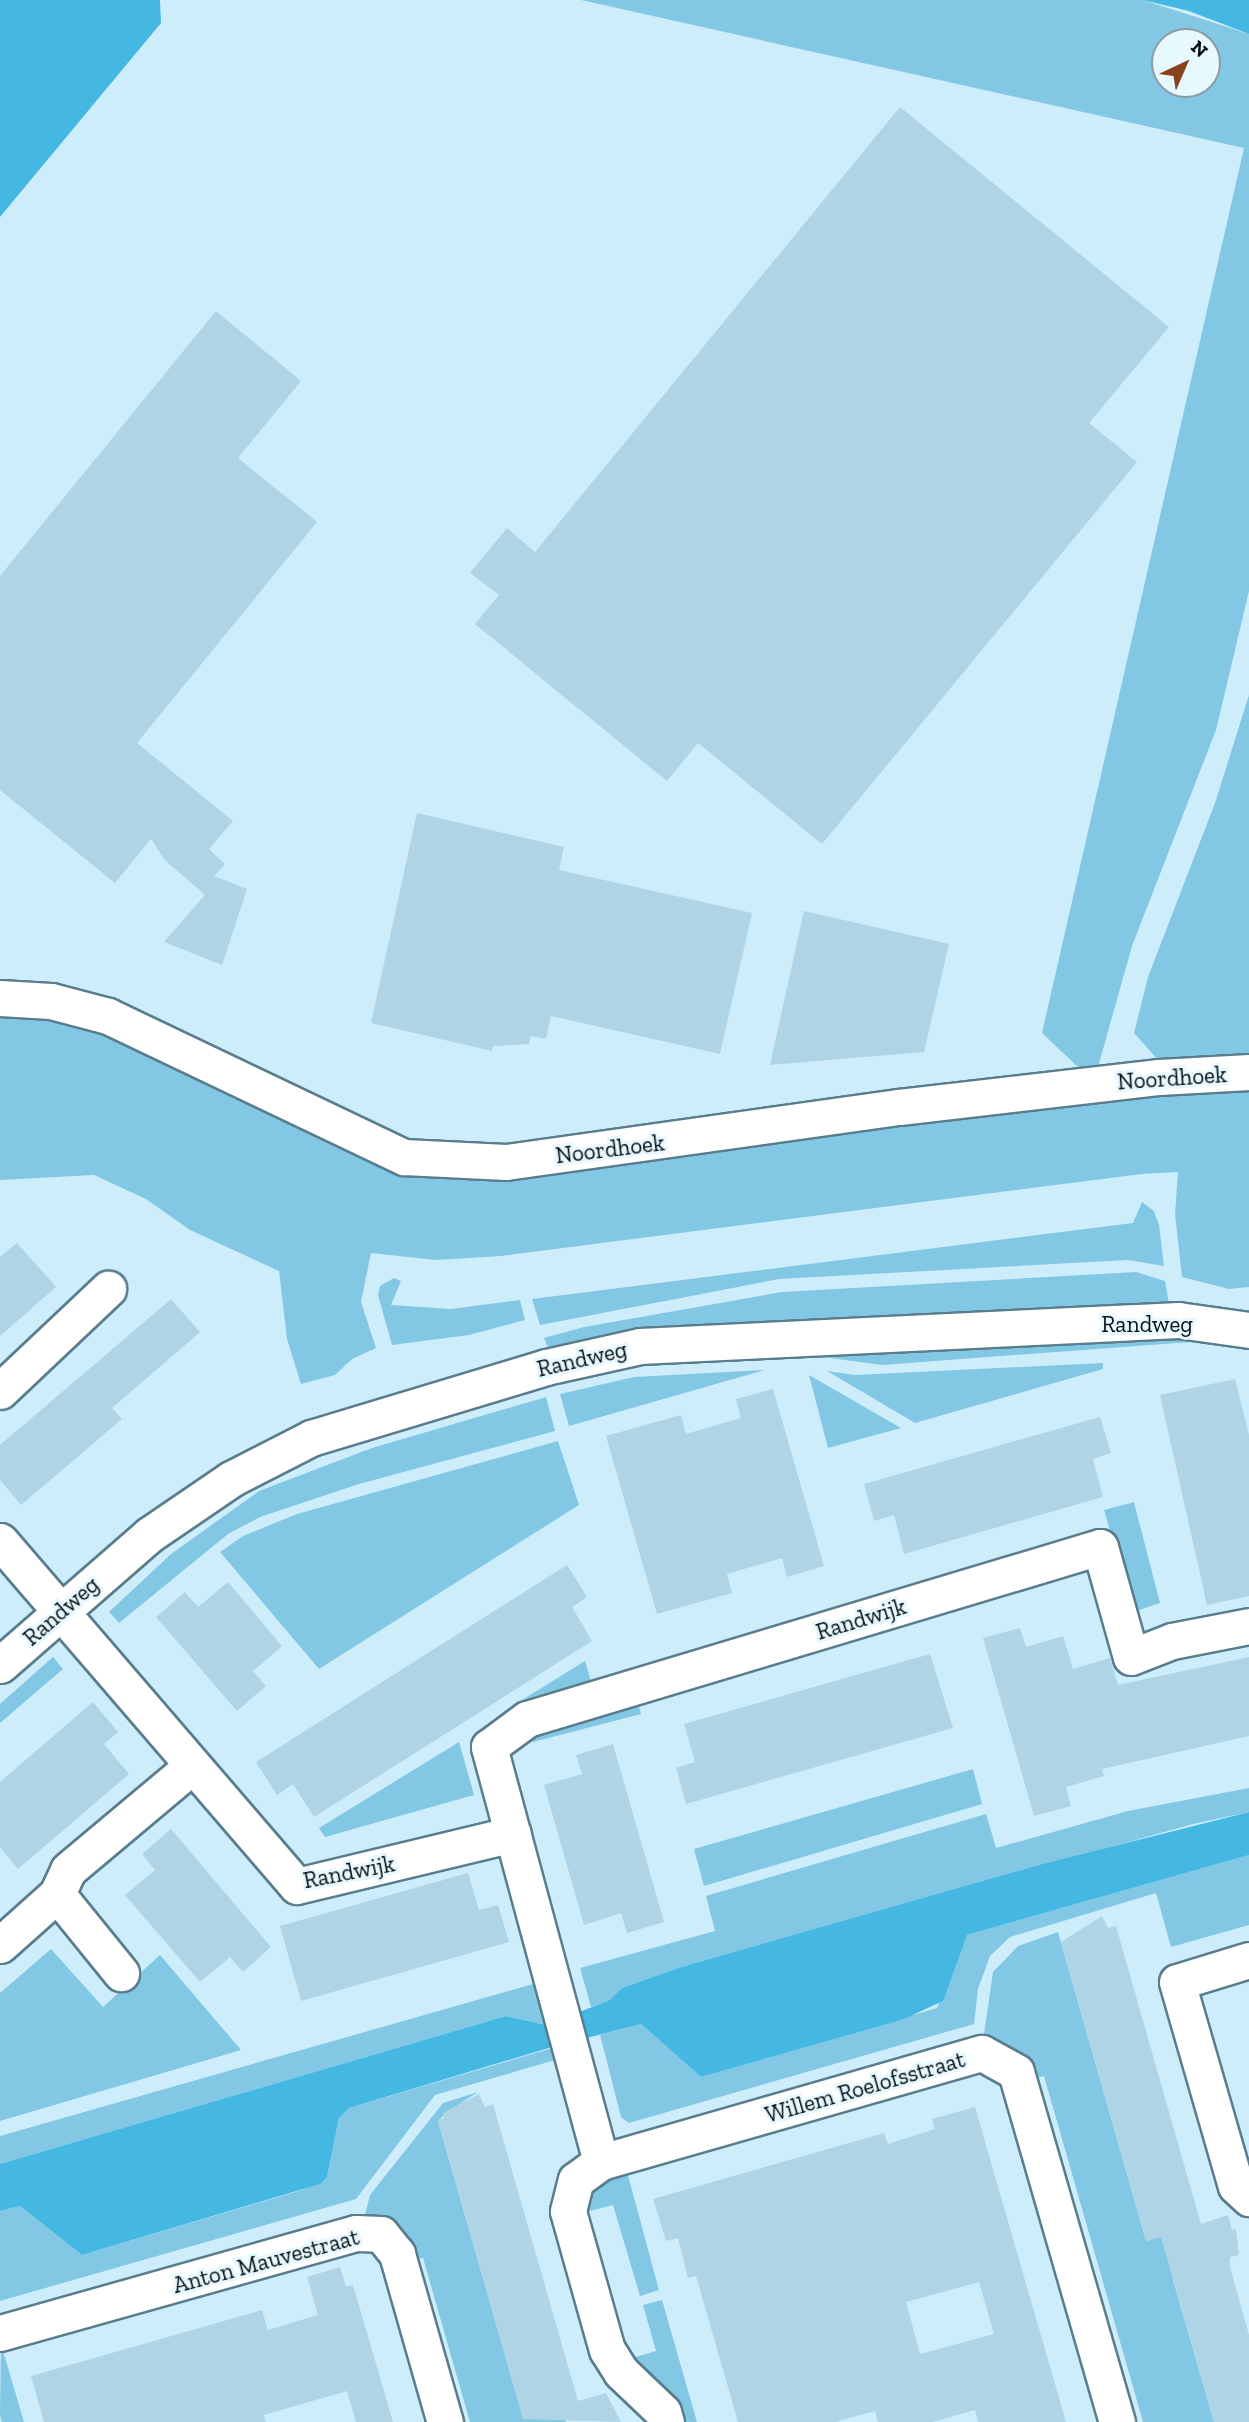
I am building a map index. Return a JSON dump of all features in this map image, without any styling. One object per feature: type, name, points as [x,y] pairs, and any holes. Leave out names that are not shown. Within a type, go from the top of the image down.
[{"type":"street","name":"Noordhoek","points":[[0,998],[51,1001],[108,1016],[404,1157],[506,1162],[899,1107],[1159,1077],[1249,1072]]},
{"type":"street","points":[[0,1391],[108,1289]]},
{"type":"street","name":"Randweg","points":[[0,1665],[149,1535],[231,1479],[300,1443],[546,1367],[640,1346],[1178,1320],[1249,1330]]},
{"type":"street","name":"Randwijk","points":[[0,1541],[298,1886],[513,1834]]},
{"type":"street","name":"Randwijk","points":[[601,2162],[561,2004],[489,1747],[527,1719],[1100,1548],[1131,1657],[1172,1641],[1249,1626]]},
{"type":"street","points":[[0,1945],[57,1894],[68,1870],[192,1766]]},
{"type":"street","points":[[57,1894],[121,1973]]},
{"type":"street","points":[[1249,1960],[1177,1982],[1236,2186],[1249,2198]]},
{"type":"street","name":"Willem Roelofsstraat","points":[[601,2162],[982,2053],[1016,2072],[1117,2422]]},
{"type":"street","points":[[601,2162],[576,2180],[568,2211],[607,2350],[621,2372],[663,2412],[666,2422]]},
{"type":"street","name":"Anton Mauvestraat","points":[[0,2333],[356,2233],[381,2234],[397,2254],[445,2422]]},
{"type":"shaded area","points":[[0,0],[160,0],[161,23],[0,217]]},
{"type":"shaded area","points":[[581,0],[1143,0],[1249,34],[1249,591],[1216,730],[1132,946],[1098,1067],[1079,1068],[1042,1033],[1244,148]]},
{"type":"shaded area","points":[[1143,0],[1249,0],[1249,34],[1189,11]]},
{"type":"shaded area","points":[[1249,695],[1249,1057],[1159,1061],[1134,1033],[1148,977],[1215,803]]},
{"type":"shaded area","points":[[0,1011],[57,1016],[136,1038],[405,1170],[490,1179],[1249,1081],[1249,1287],[1229,1289],[1182,1277],[1175,1214],[1178,1172],[1142,1174],[501,1256],[436,1260],[371,1253],[361,1302],[376,1348],[352,1359],[335,1375],[301,1384],[287,1339],[279,1271],[190,1230],[146,1199],[94,1175],[0,1180]]},
{"type":"shaded area","points":[[1142,1202],[1154,1211],[1159,1225],[1164,1266],[1128,1260],[779,1279],[540,1325],[532,1299],[1133,1223]]},
{"type":"shaded area","points":[[1136,1272],[1165,1281],[1169,1304],[736,1327],[549,1350],[544,1338],[584,1327],[782,1292]]},
{"type":"shaded area","points":[[394,1278],[401,1281],[391,1305],[451,1309],[520,1300],[525,1320],[469,1335],[392,1345],[378,1295],[380,1286]]},
{"type":"shaded area","points":[[1171,1333],[1231,1339],[882,1365],[800,1354]]},
{"type":"shaded area","points":[[1103,1363],[1103,1369],[915,1423],[827,1371],[855,1375]]},
{"type":"shaded area","points":[[765,1370],[569,1426],[560,1394],[634,1377]]},
{"type":"shaded area","points":[[809,1375],[901,1428],[828,1448]]},
{"type":"shaded area","points":[[546,1397],[555,1431],[359,1484],[260,1517],[228,1534],[119,1623],[109,1612],[171,1554],[259,1491],[372,1448]]},
{"type":"shaded area","points":[[558,1441],[579,1505],[319,1669],[220,1552],[243,1536],[297,1514]]},
{"type":"shaded area","points":[[1134,1502],[1160,1603],[1133,1612],[1104,1510]]},
{"type":"shaded area","points":[[53,1657],[63,1669],[0,1723],[0,1704]]},
{"type":"shaded area","points":[[585,1661],[591,1681],[522,1700]]},
{"type":"shaded area","points":[[637,1700],[641,1714],[533,1742],[529,1728]]},
{"type":"shaded area","points":[[459,1742],[474,1795],[325,1837],[319,1828]]},
{"type":"shaded area","points":[[973,1769],[982,1804],[704,1886],[694,1849]]},
{"type":"shaded area","points":[[1249,1788],[1249,1812],[1193,1824],[678,1968],[622,1988],[611,2000],[591,2007],[580,1968],[715,1931],[706,1896],[986,1814],[996,1848],[1128,1811]]},
{"type":"shaded area","points":[[1249,1812],[1249,1855],[967,1935],[943,2001],[904,2019],[701,2077],[641,2024],[552,2047],[349,2108],[339,2118],[327,2177],[320,2184],[82,2255],[20,2206],[0,2211],[0,2164],[506,2016],[546,2025],[610,2000],[622,1988],[678,1968],[1043,1864]]},
{"type":"shaded area","points":[[1249,1855],[1249,1925],[1171,1947],[1156,1893],[1010,1937],[990,1956],[978,1989],[974,2024],[629,2123],[621,2117],[600,2035],[641,2024],[701,2077],[937,2008],[967,1935]]},
{"type":"shaded area","points":[[1058,1932],[1146,2241],[1184,2230],[1173,2280],[1214,2422],[1143,2422],[1044,2076],[1033,2079],[983,2041],[993,1972],[1018,1946]]},
{"type":"shaded area","points":[[51,1949],[103,2007],[160,1955],[241,2050],[0,2121],[0,1993]]},
{"type":"shaded area","points":[[540,1982],[552,2023],[546,2025],[506,2016],[0,2164],[0,2136]]},
{"type":"shaded area","points":[[559,2046],[562,2058],[435,2095],[356,2199],[0,2301],[0,2211],[20,2206],[82,2255],[302,2190],[327,2177],[339,2118],[349,2108]]},
{"type":"shaded area","points":[[478,2092],[455,2107],[457,2115],[444,2115],[438,2121],[523,2418],[562,2408],[566,2422],[470,2422],[423,2258],[412,2260],[364,2219],[370,2195],[443,2103]]},
{"type":"shaded area","points":[[626,2168],[659,2290],[640,2296],[613,2205],[586,2212],[588,2188]]},
{"type":"shaded area","points":[[662,2300],[697,2422],[679,2422],[629,2359],[656,2351],[643,2305]]},
{"type":"shaded area","points":[[1,2344],[24,2422],[2,2422]]},
{"type":"building","points":[[900,107],[1169,327],[1089,423],[1137,462],[822,844],[698,743],[667,781],[475,624],[499,595],[470,573],[507,528],[535,552]]},
{"type":"building","points":[[216,311],[301,381],[238,458],[317,522],[137,743],[233,821],[209,849],[225,864],[214,876],[247,889],[222,965],[164,942],[205,895],[165,860],[151,839],[115,883],[0,790],[0,576]]},
{"type":"building","points":[[417,813],[564,847],[559,870],[752,913],[720,1054],[551,1016],[546,1039],[531,1036],[529,1044],[493,1046],[492,1051],[371,1023]]},
{"type":"building","points":[[804,911],[949,944],[924,1052],[770,1065]]},
{"type":"building","points":[[17,1243],[56,1287],[0,1336],[0,1257]]},
{"type":"building","points":[[171,1299],[200,1332],[112,1408],[122,1419],[21,1505],[0,1480],[0,1445]]},
{"type":"building","points":[[1235,1379],[1249,1435],[1249,1596],[1207,1605],[1160,1395]]},
{"type":"building","points":[[773,1389],[824,1566],[787,1577],[782,1558],[727,1574],[732,1593],[657,1614],[606,1436],[681,1415],[686,1434],[741,1418],[736,1399]]},
{"type":"building","points":[[1100,1417],[1111,1453],[1093,1459],[1103,1497],[904,1554],[894,1515],[874,1521],[864,1484]]},
{"type":"building","points":[[567,1565],[587,1597],[572,1607],[592,1641],[314,1817],[293,1784],[277,1795],[256,1762]]},
{"type":"building","points":[[228,1582],[282,1646],[253,1671],[266,1686],[237,1711],[156,1617],[185,1592],[198,1607]]},
{"type":"building","points":[[1020,1628],[1026,1647],[1063,1636],[1073,1669],[1110,1658],[1118,1685],[1249,1657],[1249,1736],[1102,1769],[1104,1776],[1066,1787],[1071,1806],[1034,1816],[983,1638]]},
{"type":"building","points":[[930,1654],[953,1728],[686,1804],[676,1768],[695,1762],[684,1724]]},
{"type":"building","points":[[93,1702],[118,1732],[104,1744],[129,1774],[18,1869],[0,1847],[0,1782]]},
{"type":"building","points":[[613,1744],[664,1922],[627,1933],[621,1913],[584,1925],[544,1785],[582,1774],[576,1755]]},
{"type":"building","points":[[171,1829],[271,1947],[243,1972],[230,1957],[200,1982],[125,1895],[155,1870],[142,1854]]},
{"type":"building","points":[[468,1873],[479,1910],[498,1905],[509,1942],[301,2001],[280,1926]]},
{"type":"building","points":[[1102,1916],[1108,1928],[1116,1926],[1201,2224],[1228,2215],[1232,2230],[1236,2229],[1239,2255],[1230,2257],[1230,2267],[1249,2335],[1249,2422],[1214,2422],[1161,2237],[1146,2241],[1061,1942]]},
{"type":"building","points":[[479,2094],[485,2107],[493,2104],[578,2401],[606,2393],[621,2422],[523,2419],[438,2120],[444,2118],[443,2113]]},
{"type":"building","points":[[975,2107],[1066,2422],[978,2422],[975,2410],[932,2422],[878,2422],[875,2411],[835,2422],[738,2422],[696,2276],[688,2278],[678,2238],[666,2241],[653,2199],[884,2133],[888,2144],[935,2129],[932,2119]],"holes":[[[979,2282],[994,2334],[920,2354],[906,2302]]]},
{"type":"building","points":[[340,2267],[346,2287],[353,2285],[393,2422],[356,2422],[347,2391],[264,2415],[266,2422],[44,2422],[31,2376],[262,2310],[268,2330],[318,2315],[307,2277]]}]
